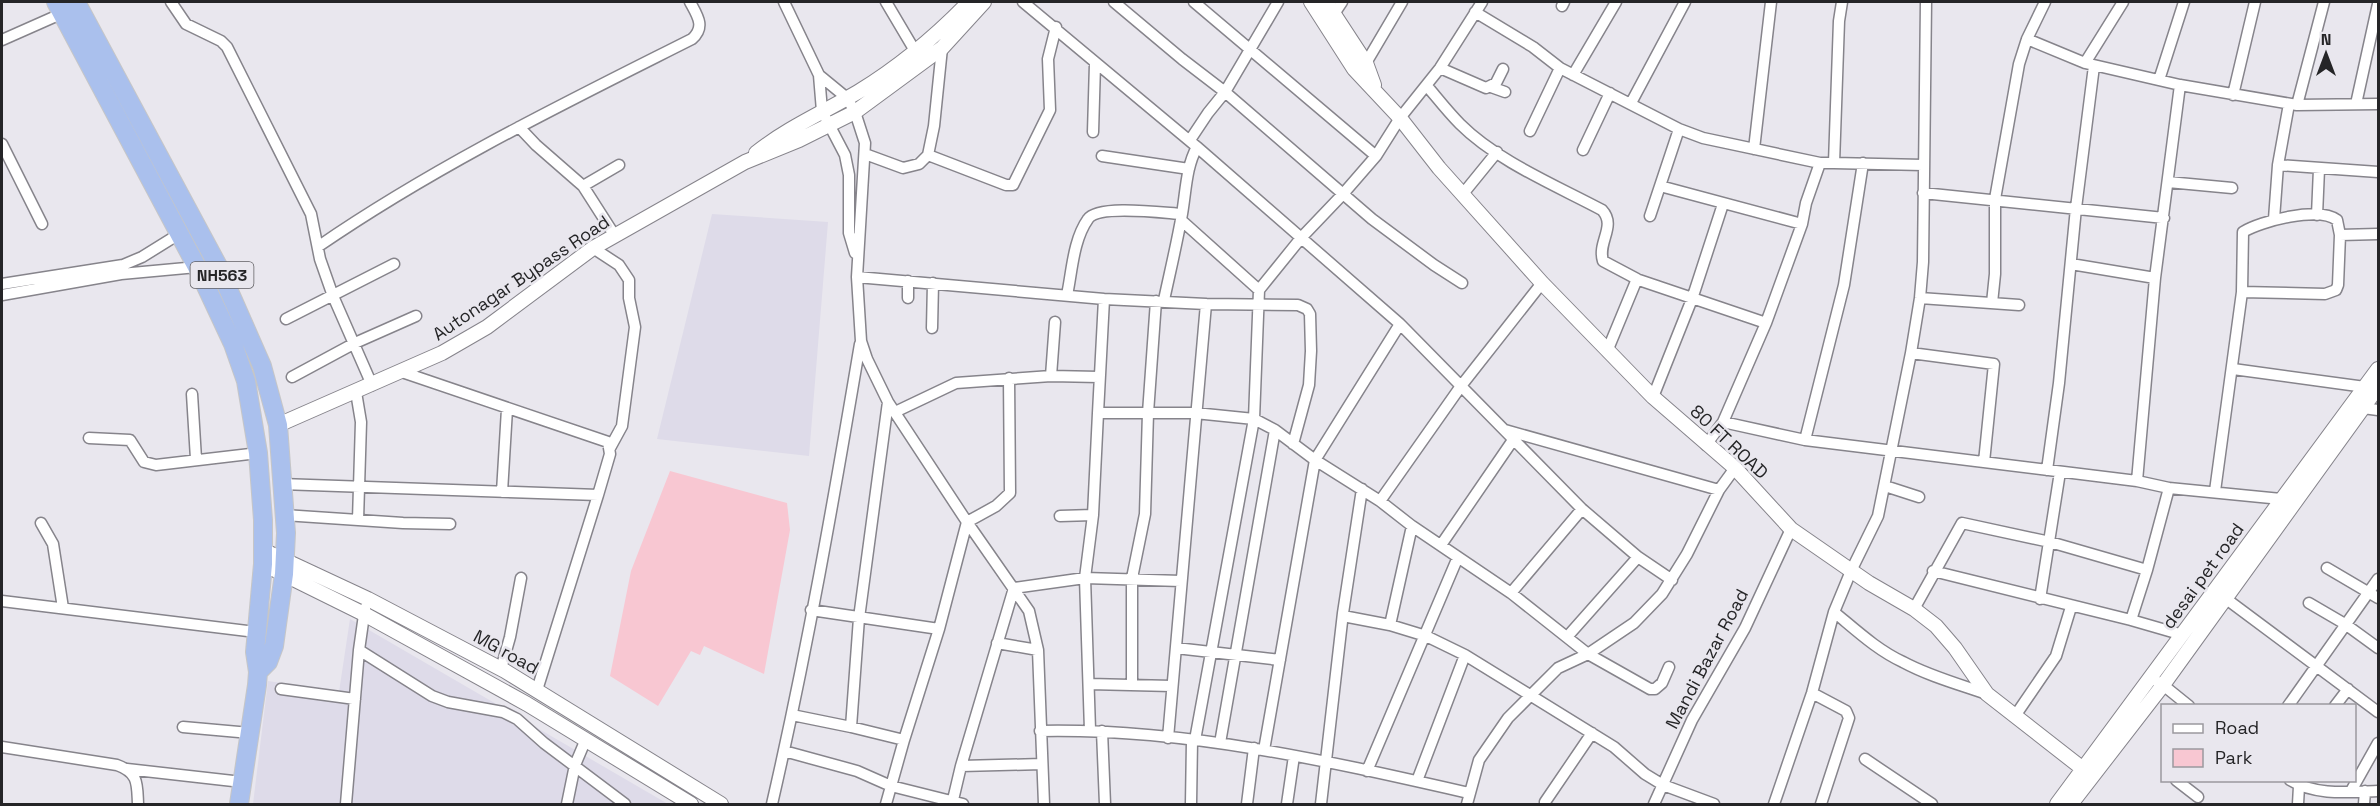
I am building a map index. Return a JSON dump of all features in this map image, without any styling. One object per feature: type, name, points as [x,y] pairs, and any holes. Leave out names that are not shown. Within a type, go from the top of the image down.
[{"type":"highway","name":"NH563","points":[[65,5],[232,295],[262,366],[278,425],[285,567],[274,646],[268,662],[258,672]]},
{"type":"highway","name":"NH563","points":[[90,45],[233,344],[246,381],[258,453],[263,557],[255,652],[258,672],[239,804]]},
{"type":"street","points":[[171,2],[186,24],[221,41],[227,47],[311,214],[320,259],[333,296],[372,384]]},
{"type":"street","points":[[319,246],[416,183],[519,127],[692,39],[698,33],[700,25],[699,18],[690,2]]},
{"type":"street","points":[[784,2],[819,75],[822,111],[847,164],[849,233],[857,259]]},
{"type":"street","points":[[886,2],[919,58]]},
{"type":"street","name":"Autonagar Bypass Road","points":[[278,425],[442,353],[487,327],[593,248],[745,162],[855,112],[919,58],[969,2]]},
{"type":"street","name":"Autonagar Bypass Road","points":[[745,162],[766,145],[822,111],[919,58],[942,48],[984,2]]},
{"type":"street","points":[[1023,2],[1194,143],[1400,324],[1582,509],[1638,556],[1672,580]]},
{"type":"street","points":[[1114,2],[1225,92],[1381,226],[1461,283]]},
{"type":"street","points":[[1194,2],[1376,156]]},
{"type":"street","points":[[1132,685],[1132,578],[1144,514],[1148,413],[1160,301],[1182,217],[1194,143],[1208,113],[1225,92],[1278,2]]},
{"type":"street","name":"80 FT ROAD","points":[[1311,2],[1354,69],[1400,118],[1462,195],[1542,283],[1653,397],[1735,468],[1791,529],[1851,571],[1914,609],[1936,626],[1955,648],[1987,694],[2087,773]]},
{"type":"street","name":"80 FT ROAD","points":[[1326,2],[1365,63],[1377,92]]},
{"type":"street","points":[[1334,14],[1342,2]]},
{"type":"street","points":[[1365,63],[1402,2]]},
{"type":"street","points":[[1191,804],[1193,740],[1254,418],[1259,290],[1301,238],[1376,156],[1400,118],[1440,68],[1482,2]]},
{"type":"street","points":[[1573,75],[1616,2]]},
{"type":"street","points":[[1631,103],[1685,2]]},
{"type":"street","points":[[1754,149],[1772,2]]},
{"type":"street","points":[[1834,163],[1839,21],[1842,2]]},
{"type":"street","points":[[1774,804],[1812,693],[1834,612],[1878,516],[1893,451],[1920,298],[1923,262],[1926,2]]},
{"type":"street","points":[[1992,303],[1995,274],[1995,199],[2019,64],[2027,39],[2045,2]]},
{"type":"street","points":[[2047,470],[2059,383],[2090,65],[2123,2]]},
{"type":"street","points":[[2159,80],[2184,2]]},
{"type":"street","points":[[2233,94],[2255,2]]},
{"type":"street","points":[[2274,219],[2278,165],[2293,104],[2324,2]]},
{"type":"street","points":[[2356,104],[2379,4]]},
{"type":"street","points":[[2,40],[65,5]]},
{"type":"street","points":[[1475,12],[1533,47],[1560,68],[1679,129],[1703,138],[1820,163],[1923,165]]},
{"type":"street","points":[[928,155],[1006,185],[1013,185],[1050,110],[1048,59],[1056,27]]},
{"type":"street","points":[[2027,39],[2090,65],[2180,85],[2293,104],[2379,104]]},
{"type":"street","points":[[865,154],[903,168],[919,164],[928,155],[934,126],[942,48]]},
{"type":"street","points":[[1093,132],[1095,63]]},
{"type":"street","points":[[1440,68],[1479,87],[1491,87],[1505,92]]},
{"type":"street","points":[[1530,131],[1560,68]]},
{"type":"street","points":[[1491,87],[1496,83],[1503,69]]},
{"type":"street","points":[[772,804],[829,525],[861,341],[857,259],[865,154],[863,135],[847,98],[819,75]]},
{"type":"street","points":[[2137,481],[2155,278],[2180,85]]},
{"type":"street","points":[[1427,86],[1461,125],[1497,152],[1529,172],[1602,210],[1609,223],[1602,253],[1603,261],[1636,279],[1766,323]]},
{"type":"street","points":[[1583,150],[1610,93]]},
{"type":"street","points":[[519,127],[583,186],[615,236]]},
{"type":"street","points":[[1650,216],[1679,129]]},
{"type":"street","points":[[2,144],[42,224]]},
{"type":"street","points":[[1462,195],[1497,152]]},
{"type":"street","points":[[1102,156],[1189,169]]},
{"type":"street","points":[[1706,445],[1724,422],[1766,323],[1802,224],[1806,203],[1820,163]]},
{"type":"street","points":[[1805,440],[1844,285],[1863,163]]},
{"type":"street","points":[[583,186],[619,165]]},
{"type":"street","points":[[2278,165],[2379,172]]},
{"type":"street","points":[[2317,215],[2319,169]]},
{"type":"street","points":[[2168,182],[2232,188]]},
{"type":"street","points":[[1660,186],[1802,224]]},
{"type":"street","points":[[1923,193],[2164,218]]},
{"type":"street","points":[[1653,397],[1692,299],[1723,204]]},
{"type":"street","points":[[1067,295],[1078,240],[1088,219],[1092,215],[1107,211],[1182,217],[1259,290]]},
{"type":"street","points":[[2215,490],[2242,292],[2243,232],[2274,219],[2317,215],[2333,217],[2337,220],[2340,235],[2338,285],[2331,293],[2242,292]]},
{"type":"street","points":[[2,284],[123,265],[142,257],[179,234]]},
{"type":"street","points":[[2340,235],[2379,234]]},
{"type":"street","points":[[593,248],[619,265],[628,280],[634,327],[622,426],[610,448]]},
{"type":"street","points":[[286,319],[394,264]]},
{"type":"street","points":[[2071,264],[2155,278]]},
{"type":"street","points":[[2,295],[121,274],[197,267]]},
{"type":"street","points":[[857,277],[1104,298],[1206,304],[1298,305],[1307,309],[1312,323],[1309,385],[1293,444]]},
{"type":"street","points":[[1608,349],[1636,279]]},
{"type":"street","points":[[908,281],[908,298]]},
{"type":"street","points":[[932,328],[933,283]]},
{"type":"street","points":[[1380,501],[1461,386],[1542,283]]},
{"type":"street","points":[[1104,298],[1093,515],[1085,578],[1089,684],[1105,804]]},
{"type":"street","points":[[1920,298],[2019,305]]},
{"type":"street","points":[[1168,738],[1206,304]]},
{"type":"street","points":[[291,377],[355,343],[416,315]]},
{"type":"street","points":[[1051,376],[1055,322]]},
{"type":"street","points":[[1247,804],[1280,660],[1315,460],[1400,324]]},
{"type":"street","points":[[861,341],[888,402],[1029,611],[1038,650],[1044,804]]},
{"type":"street","points":[[1911,353],[1994,364],[1984,462]]},
{"type":"street","points":[[2233,369],[2372,387]]},
{"type":"street","name":"desai pet road","points":[[2157,681],[2183,635],[2363,408],[2379,369]]},
{"type":"street","points":[[402,372],[608,442],[610,454],[537,690]]},
{"type":"street","points":[[895,412],[956,383],[1051,376],[1100,377]]},
{"type":"street","points":[[886,804],[939,629],[967,522],[996,506],[1010,493],[1009,378]]},
{"type":"street","name":"desai pet road","points":[[2057,804],[2087,773],[2157,681],[2225,598],[2286,503],[2372,387]]},
{"type":"street","points":[[356,392],[361,422],[358,520]]},
{"type":"street","points":[[192,394],[196,459]]},
{"type":"street","points":[[851,727],[859,618],[888,402]]},
{"type":"street","points":[[2363,408],[2379,410]]},
{"type":"street","points":[[502,492],[507,409]]},
{"type":"street","points":[[1098,412],[1195,413],[1254,418],[1380,501],[1412,526],[1511,593],[1588,654],[1650,689],[1659,687],[1669,667]]},
{"type":"street","points":[[1724,422],[1805,440],[2137,481],[2169,488],[2215,490],[2286,503]]},
{"type":"street","points":[[1220,743],[1275,430]]},
{"type":"street","points":[[1504,430],[1719,490]]},
{"type":"street","points":[[89,438],[130,440],[144,462],[149,464],[258,453]]},
{"type":"street","points":[[1441,545],[1513,440]]},
{"type":"street","points":[[1040,731],[1096,730],[1259,749],[1417,781],[1468,799],[1479,760],[1508,718],[1558,668],[1588,654],[1652,607],[1672,580],[1719,490],[1735,468]]},
{"type":"street","points":[[2040,599],[2060,472]]},
{"type":"street","points":[[281,484],[598,495]]},
{"type":"street","points":[[1885,486],[1919,497]]},
{"type":"street","points":[[2131,620],[2169,488]]},
{"type":"street","points":[[1322,804],[1343,616],[1362,489]]},
{"type":"street","points":[[1511,593],[1582,509]]},
{"type":"street","points":[[284,515],[450,524]]},
{"type":"street","points":[[1060,516],[1093,515]]},
{"type":"street","points":[[41,523],[53,544],[63,608]]},
{"type":"street","points":[[1914,609],[1933,571],[1962,523],[2050,543],[2147,570]]},
{"type":"street","points":[[1390,625],[1412,526]]},
{"type":"street","name":"Mandi Bazar Road","points":[[1654,804],[1692,720],[1745,628],[1791,529]]},
{"type":"street","points":[[1568,636],[1638,556]]},
{"type":"street","name":"MG road","points":[[263,557],[368,599],[501,669],[721,804]]},
{"type":"street","points":[[1367,771],[1458,557]]},
{"type":"street","name":"MG road","points":[[285,567],[586,739],[687,803]]},
{"type":"street","points":[[2327,568],[2379,598]]},
{"type":"street","points":[[1933,571],[2183,635]]},
{"type":"street","points":[[501,669],[510,637],[521,578]]},
{"type":"street","points":[[1014,588],[1085,578],[1181,581]]},
{"type":"street","points":[[2289,704],[2368,591],[2379,579]]},
{"type":"street","points":[[784,751],[857,771],[891,786],[956,804],[961,766],[1014,588]]},
{"type":"street","points":[[2225,598],[2379,712]]},
{"type":"street","points":[[346,804],[359,650],[368,599]]},
{"type":"street","points":[[2,601],[256,632]]},
{"type":"street","points":[[2309,603],[2345,624],[2379,648]]},
{"type":"street","points":[[2015,716],[2056,656],[2071,607]]},
{"type":"street","points":[[811,610],[939,629]]},
{"type":"street","points":[[1834,612],[1901,662],[1987,694]]},
{"type":"street","points":[[1343,616],[1390,625],[1426,636],[1465,655],[1592,733],[1663,785],[1714,804]]},
{"type":"street","points":[[997,643],[1038,650]]},
{"type":"street","points":[[1176,648],[1280,660]]},
{"type":"street","points":[[359,650],[432,696],[448,702],[510,715],[625,804]]},
{"type":"street","points":[[1417,781],[1465,655]]},
{"type":"street","points":[[2157,681],[2188,704]]},
{"type":"street","points":[[1089,684],[1172,686]]},
{"type":"street","points":[[281,689],[355,699]]},
{"type":"street","points":[[2337,704],[2348,689]]},
{"type":"street","points":[[1812,693],[1846,711],[1849,718],[1821,804]]},
{"type":"street","points":[[792,715],[904,740]]},
{"type":"street","points":[[183,727],[250,733]]},
{"type":"street","points":[[1545,802],[1592,733]]},
{"type":"street","points":[[567,804],[574,765],[586,739]]},
{"type":"street","points":[[2351,791],[2379,743]]},
{"type":"street","points":[[2,747],[117,765],[127,769],[242,782]]},
{"type":"street","points":[[1287,804],[1294,756]]},
{"type":"street","points":[[1865,759],[1932,804]]},
{"type":"street","points":[[961,766],[1042,764]]},
{"type":"street","points":[[127,769],[133,774],[136,783],[138,804]]},
{"type":"street","name":"desai pet road","points":[[2075,804],[2087,773]]},
{"type":"street","points":[[2179,782],[2198,797]]},
{"type":"street","points":[[2298,804],[2294,783],[2317,791],[2379,791]]},
{"type":"street","points":[[687,803],[691,785]]},
{"type":"street","points":[[2364,804],[2365,791]]},
{"type":"shaded area","points":[[712,214],[828,222],[809,456],[657,439]]},
{"type":"shaded area","points":[[350,619],[668,804],[253,804],[268,681],[339,692]]},
{"type":"green space","points":[[670,471],[787,503],[790,530],[764,674],[704,646],[700,655],[691,651],[658,706],[610,676],[631,571]]}]
